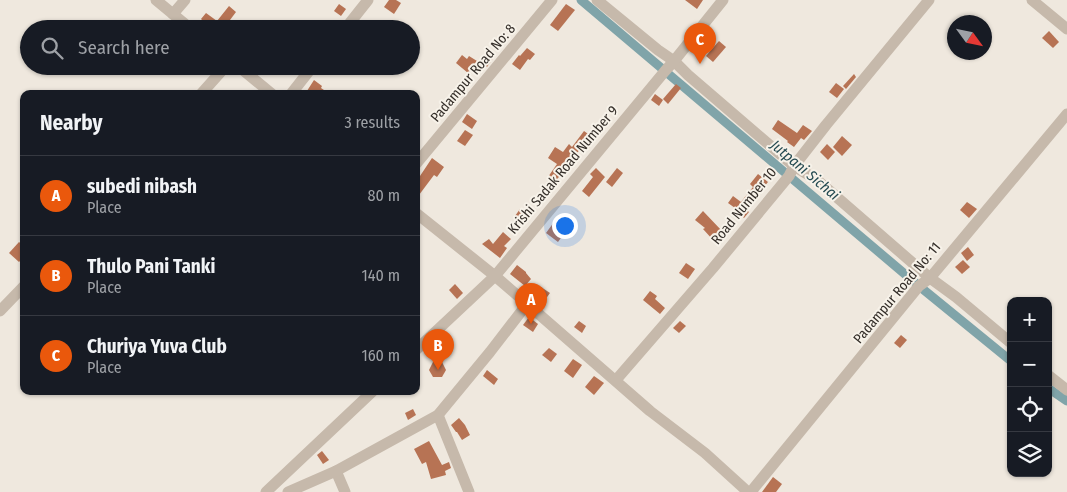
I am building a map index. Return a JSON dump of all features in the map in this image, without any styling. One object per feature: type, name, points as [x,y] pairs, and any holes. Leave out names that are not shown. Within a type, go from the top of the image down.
[{"type":"street","points":[[156,0],[180,20]]},
{"type":"street","points":[[173,14],[185,0]]},
{"type":"street","points":[[352,20],[368,0]]},
{"type":"street","name":"Padampur Road No: 8","points":[[420,159],[552,0]]},
{"type":"street","points":[[596,0],[674,62],[794,166],[817,180],[930,278],[956,296],[1010,342]]},
{"type":"street","name":"Krishi Sadak Road Number 9","points":[[420,346],[495,276],[724,0]]},
{"type":"street","name":"Road Number 10","points":[[616,380],[713,268],[789,176],[794,166],[929,0]]},
{"type":"street","points":[[1032,0],[1067,29]]},
{"type":"street","points":[[205,90],[218,75]]},
{"type":"street","points":[[249,75],[267,90]]},
{"type":"street","points":[[294,90],[306,75]]},
{"type":"street","name":"Padampur Road No: 11","points":[[750,492],[919,286],[930,278],[1067,114]]},
{"type":"street","points":[[420,216],[495,276],[650,411],[750,492]]},
{"type":"street","points":[[0,311],[20,290]]},
{"type":"street","points":[[288,492],[336,471],[438,415],[528,304]]},
{"type":"street","points":[[1052,378],[1067,390]]},
{"type":"street","points":[[266,492],[368,395]]},
{"type":"street","points":[[438,415],[469,492]]},
{"type":"street","points":[[336,471],[345,492]]},
{"type":"building","points":[[389,0],[396,0],[401,3],[394,14],[384,7]]},
{"type":"building","points":[[685,0],[703,0],[697,9]]},
{"type":"building","points":[[339,4],[346,9],[341,16],[334,11]]},
{"type":"building","points":[[566,4],[575,10],[558,31],[550,25]]},
{"type":"building","points":[[229,6],[236,12],[230,20],[218,20]]},
{"type":"building","points":[[206,13],[216,20],[202,20]]},
{"type":"building","points":[[1049,31],[1059,42],[1053,48],[1042,38]]},
{"type":"building","points":[[719,41],[726,47],[713,62],[706,56]]},
{"type":"building","points":[[527,48],[535,54],[530,60],[528,59],[520,70],[512,64]]},
{"type":"building","points":[[488,49],[496,54],[487,67],[480,62]]},
{"type":"building","points":[[462,55],[467,59],[469,56],[477,61],[468,73],[456,63]]},
{"type":"building","points":[[854,74],[856,77],[846,89],[843,86]]},
{"type":"building","points":[[314,80],[324,90],[308,90]]},
{"type":"building","points":[[836,83],[844,89],[837,98],[829,92]]},
{"type":"building","points":[[676,84],[681,88],[668,104],[663,99]]},
{"type":"building","points":[[655,94],[663,100],[659,106],[651,100]]},
{"type":"building","points":[[467,114],[477,121],[472,129],[462,122]]},
{"type":"building","points":[[778,120],[797,133],[803,125],[812,131],[804,140],[801,138],[794,147],[772,129]]},
{"type":"building","points":[[465,130],[473,135],[465,146],[457,141]]},
{"type":"building","points":[[584,131],[595,139],[589,148],[584,144],[555,182],[548,177],[557,164],[548,158],[555,147],[563,152],[569,144],[572,147]]},
{"type":"building","points":[[842,136],[852,145],[842,156],[833,147]]},
{"type":"building","points":[[827,144],[835,152],[828,160],[820,152]]},
{"type":"building","points":[[432,158],[444,167],[437,177],[434,175],[420,194],[420,176]]},
{"type":"building","points":[[596,168],[605,177],[589,197],[582,191],[593,177],[590,174]]},
{"type":"building","points":[[617,168],[623,173],[612,187],[606,182]]},
{"type":"building","points":[[771,169],[776,174],[770,181],[765,177]]},
{"type":"building","points":[[758,174],[768,182],[745,209],[749,212],[744,218],[728,203],[733,196],[741,202],[753,187],[750,184]]},
{"type":"building","points":[[967,202],[977,209],[969,218],[960,210]]},
{"type":"building","points":[[520,209],[527,213],[522,221],[515,216]]},
{"type":"building","points":[[703,211],[722,231],[713,240],[703,229],[705,228],[695,220]]},
{"type":"building","points":[[565,216],[571,221],[564,229],[566,231],[558,242],[546,233],[554,222],[558,225]]},
{"type":"building","points":[[503,232],[511,239],[504,246],[507,248],[500,258],[482,244],[489,239],[493,244]]},
{"type":"building","points":[[19,242],[20,243],[19,262],[9,253]]},
{"type":"building","points":[[968,247],[974,255],[967,261],[961,253]]},
{"type":"building","points":[[963,260],[970,267],[962,274],[955,267]]},
{"type":"building","points":[[686,263],[695,269],[688,279],[679,273]]},
{"type":"building","points":[[517,265],[531,279],[525,286],[510,274]]},
{"type":"building","points":[[455,284],[463,293],[457,299],[449,290]]},
{"type":"building","points":[[541,287],[550,293],[542,304],[534,298]]},
{"type":"building","points":[[650,291],[657,296],[655,299],[665,308],[660,314],[643,300]]},
{"type":"building","points":[[529,317],[538,324],[533,332],[523,325]]},
{"type":"building","points":[[579,321],[586,326],[582,333],[574,327]]},
{"type":"building","points":[[680,321],[686,326],[679,333],[673,328]]},
{"type":"building","points":[[901,335],[907,340],[900,348],[894,343]]},
{"type":"building","points":[[549,348],[557,354],[551,362],[542,355]]},
{"type":"building","points":[[573,359],[582,365],[573,378],[564,371]]},
{"type":"building","points":[[433,362],[442,362],[446,370],[442,377],[433,377],[429,370]]},
{"type":"building","points":[[487,370],[498,379],[494,385],[483,376]]},
{"type":"building","points":[[594,376],[604,383],[594,395],[585,387]]},
{"type":"building","points":[[413,409],[416,415],[408,420],[405,413]]},
{"type":"building","points":[[459,418],[470,435],[462,440],[451,425]]},
{"type":"building","points":[[429,441],[442,465],[449,462],[451,468],[445,471],[446,475],[431,479],[426,462],[422,464],[414,449]]},
{"type":"building","points":[[322,451],[329,460],[323,464],[317,455]]},
{"type":"building","points":[[773,477],[782,484],[776,492],[762,492]]},
{"type":"waterway","name":"Jutpani Sichai","points":[[581,0],[919,286],[1007,358]]},
{"type":"waterway","name":"Jutpani Sichai","points":[[1052,391],[1067,401]]},
{"type":"place","name":"Churiya Yuva Club","points":[[700,64]]},
{"type":"place","name":"subedi nibash","points":[[531,324]]},
{"type":"place","name":"Thulo Pani Tanki","points":[[438,370]]}]
